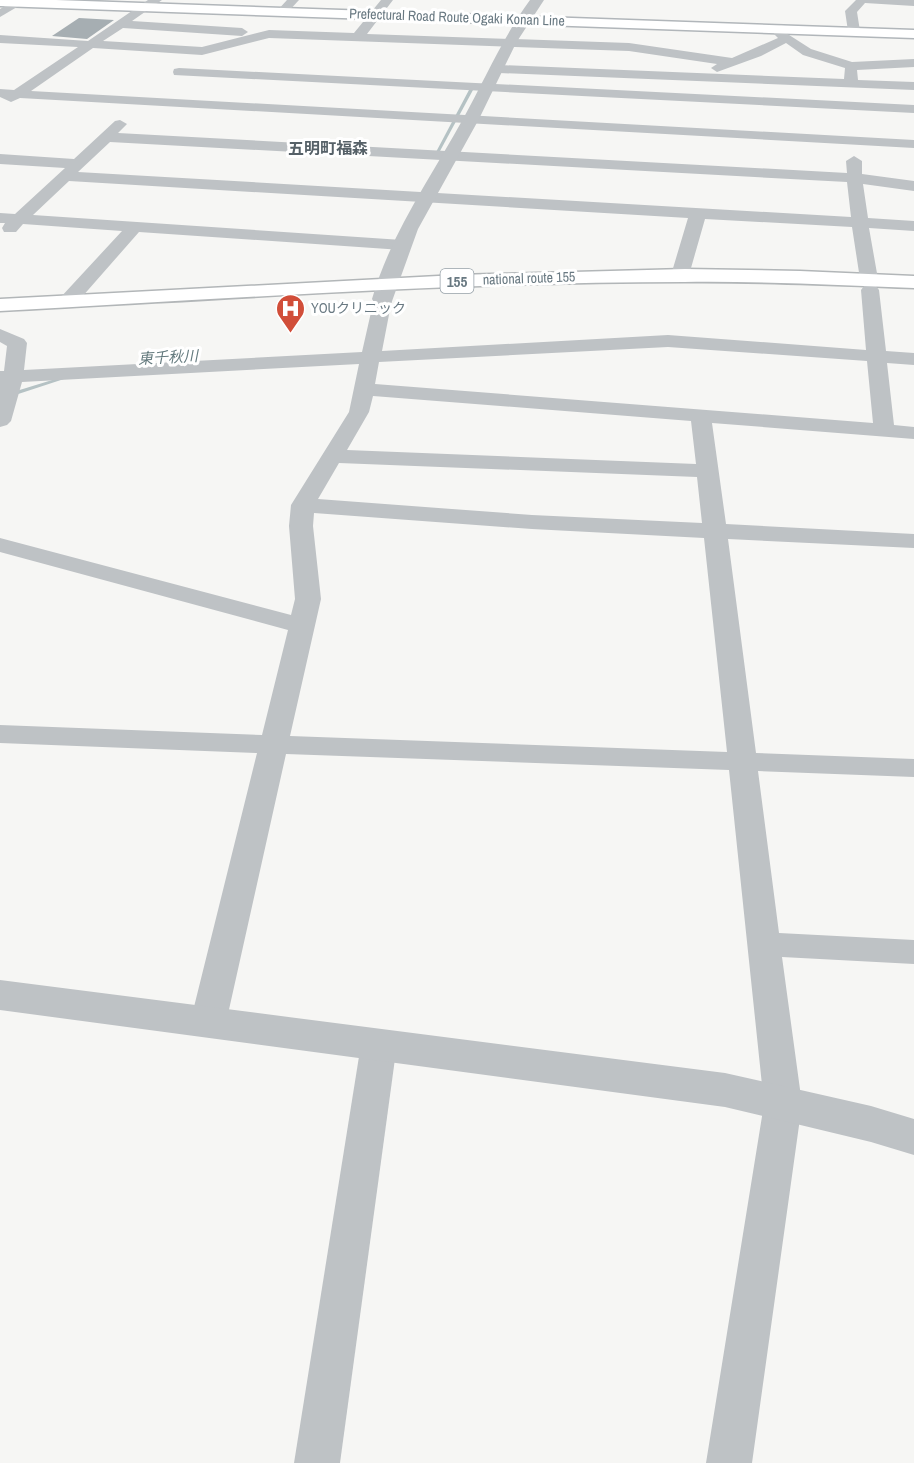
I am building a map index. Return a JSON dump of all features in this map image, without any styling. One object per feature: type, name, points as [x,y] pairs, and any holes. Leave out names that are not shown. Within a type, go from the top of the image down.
[{"type":"main road","name":"Prefectural Road Route Ogaki Konan Line","points":[[0,2],[150,3],[282,12],[650,24],[783,34],[854,31],[914,34]]},
{"type":"main road","name":"national route 155","points":[[0,318],[680,274],[870,284],[914,293]]},
{"type":"main road","name":"national route 155","points":[[0,305],[385,292],[914,282]]},
{"type":"street","points":[[282,12],[293,0]]},
{"type":"street","points":[[358,37],[387,0]]},
{"type":"street","points":[[208,1023],[308,599],[301,526],[303,505],[359,412],[385,292],[402,245],[426,197],[470,120],[486,87],[491,69],[537,0]]},
{"type":"street","points":[[854,31],[851,11],[862,0],[914,3]]},
{"type":"street","points":[[0,14],[21,1]]},
{"type":"street","points":[[0,106],[150,3]]},
{"type":"street","points":[[118,24],[269,34],[629,46],[733,62]]},
{"type":"street","points":[[629,46],[650,24]]},
{"type":"street","points":[[0,236],[200,53],[269,34]]},
{"type":"street","points":[[694,77],[733,62],[783,34],[807,52],[851,66],[914,63]]},
{"type":"street","points":[[0,39],[89,44],[233,57]]},
{"type":"street","points":[[851,66],[854,178],[870,284],[884,430]]},
{"type":"street","points":[[491,69],[914,87]]},
{"type":"street","points":[[179,72],[486,87],[688,126],[853,123],[914,144]]},
{"type":"street","points":[[680,175],[694,77]]},
{"type":"street","points":[[0,93],[470,120],[688,126],[853,123],[914,109]]},
{"type":"street","points":[[106,137],[449,156],[680,175],[854,178],[914,186]]},
{"type":"street","points":[[0,159],[77,164]]},
{"type":"street","points":[[65,176],[426,197],[674,207],[698,213],[914,226]]},
{"type":"street","points":[[680,274],[698,213]]},
{"type":"street","points":[[0,218],[402,245]]},
{"type":"street","points":[[67,302],[134,228]]},
{"type":"street","points":[[0,335],[17,343],[0,421]]},
{"type":"street","points":[[6,387],[370,357],[668,341],[914,359]]},
{"type":"street","points":[[364,389],[914,433]]},
{"type":"street","points":[[701,416],[783,1104],[729,1463]]},
{"type":"street","points":[[333,456],[708,471]]},
{"type":"street","points":[[303,505],[532,522],[914,541]]},
{"type":"street","points":[[0,545],[302,626]]},
{"type":"street","points":[[0,734],[914,768]]},
{"type":"street","points":[[765,944],[914,952]]},
{"type":"street","points":[[0,995],[725,1090],[914,1137]]},
{"type":"street","points":[[317,1463],[379,1044]]},
{"type":"building","points":[[79,18],[114,20],[87,39],[52,36]]},
{"type":"waterway","points":[[438,151],[471,90]]},
{"type":"waterway","name":"東千秋川","points":[[0,398],[64,378]]},
{"type":"place","name":"YOUクリニック","points":[[290,334]]},
{"type":"district","name":"五明町福森","points":[[328,148]]}]
